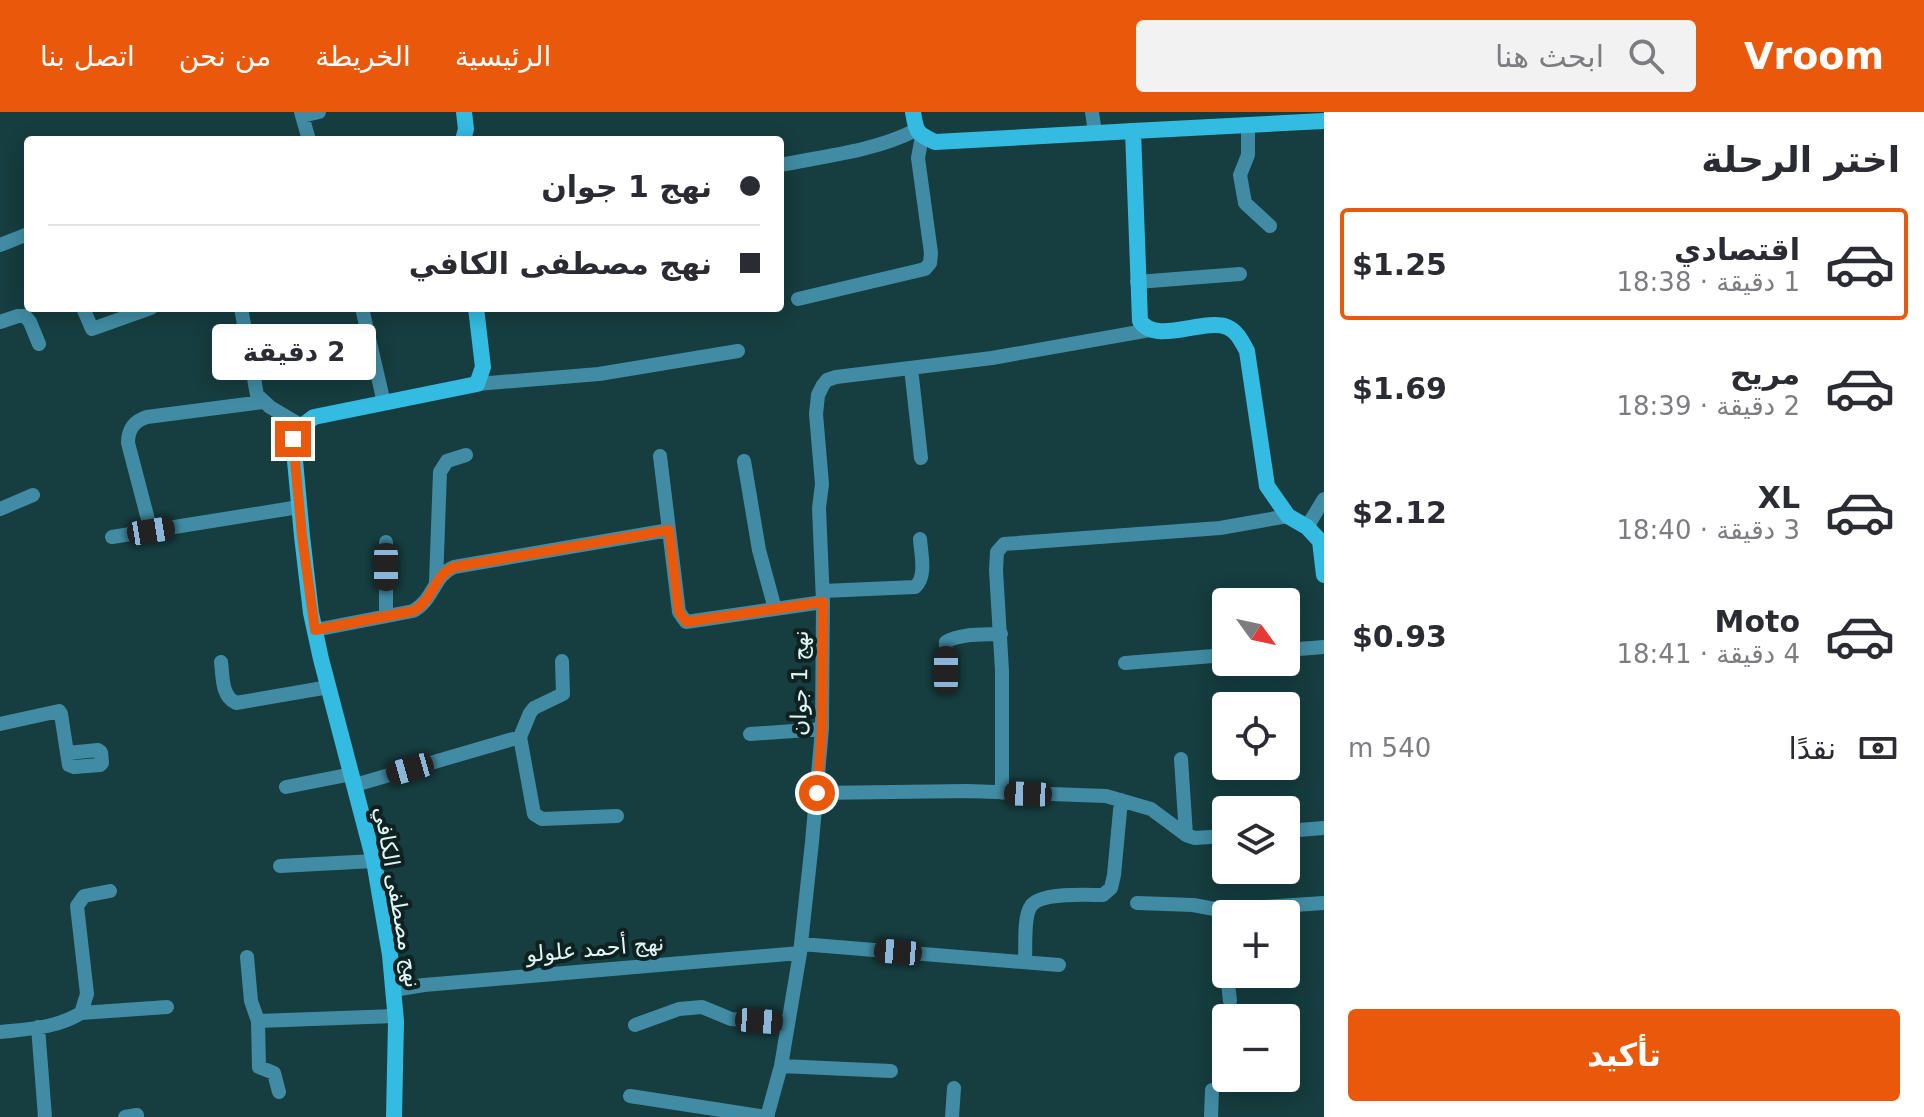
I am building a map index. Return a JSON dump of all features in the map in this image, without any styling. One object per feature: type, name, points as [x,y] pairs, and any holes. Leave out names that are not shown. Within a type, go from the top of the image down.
[{"type":"street","points":[[308,136],[301,114],[319,112]]},
{"type":"street","points":[[464,112],[464,136]]},
{"type":"street","points":[[798,299],[925,269],[930,263],[918,158],[919,133],[913,112]]},
{"type":"street","points":[[1092,112],[1095,133]]},
{"type":"street","points":[[784,164],[872,147],[919,133],[935,142],[1133,131],[1237,121],[1324,121]]},
{"type":"street","points":[[1237,121],[1248,155],[1240,175],[1245,203],[1270,226]]},
{"type":"street","points":[[1133,131],[1140,321],[1150,330]]},
{"type":"street","points":[[0,245],[24,236]]},
{"type":"street","points":[[1137,282],[1240,274]]},
{"type":"street","points":[[85,312],[92,329],[140,312]]},
{"type":"street","points":[[242,312],[257,395],[302,426],[314,417],[477,384],[599,374],[738,351]]},
{"type":"street","points":[[363,312],[384,403]]},
{"type":"street","points":[[476,312],[483,367],[477,384]]},
{"type":"street","points":[[0,322],[25,316],[39,344]]},
{"type":"street","points":[[920,539],[921,576],[920,583],[915,587],[823,597],[819,508],[822,484],[816,414],[818,395],[827,380],[992,358],[1150,330],[1216,325],[1227,327],[1238,335],[1247,351],[1267,486],[1288,516],[1307,527],[1320,541],[1324,575]]},
{"type":"street","points":[[911,368],[921,458]]},
{"type":"street","points":[[151,531],[128,443],[130,429],[135,423],[147,417],[263,402]]},
{"type":"street","name":"نهج مصطفى الكافي","points":[[302,426],[293,439],[309,597],[374,861],[390,955],[395,1016],[394,1117]]},
{"type":"street","points":[[436,584],[440,472],[447,461],[466,455]]},
{"type":"street","name":"نهج 1 جوان","points":[[660,456],[679,612],[686,622],[775,609],[823,597],[822,729],[817,793],[800,949],[781,1066],[767,1117]]},
{"type":"street","points":[[744,461],[759,550],[775,609]]},
{"type":"street","points":[[0,509],[33,495]]},
{"type":"street","points":[[1307,527],[1324,499]]},
{"type":"street","points":[[112,537],[299,507]]},
{"type":"street","points":[[1002,793],[997,552],[1004,544],[1220,528],[1288,516]]},
{"type":"street","points":[[315,630],[413,611],[421,607],[447,570],[454,567],[669,530]]},
{"type":"street","points":[[386,542],[386,616]]},
{"type":"street","points":[[946,670],[946,642],[952,638],[1001,634]]},
{"type":"street","points":[[1300,649],[1324,647]]},
{"type":"street","points":[[1125,663],[1212,656]]},
{"type":"street","points":[[562,661],[563,694],[534,708],[520,737],[534,814],[542,819],[617,816]]},
{"type":"street","points":[[221,662],[226,694],[236,703],[329,687]]},
{"type":"street","points":[[0,724],[59,711],[67,753]]},
{"type":"street","points":[[750,734],[822,729]]},
{"type":"street","points":[[286,787],[353,779],[520,737]]},
{"type":"street","points":[[1181,759],[1186,835]]},
{"type":"street","points":[[817,793],[1106,796],[1151,809],[1186,835],[1212,837]]},
{"type":"street","points":[[1025,961],[1028,913],[1032,903],[1042,898],[1103,895],[1111,888],[1121,800]]},
{"type":"street","points":[[1300,830],[1324,828]]},
{"type":"street","points":[[280,866],[374,861]]},
{"type":"street","points":[[81,1013],[87,994],[77,906],[84,896],[110,891]]},
{"type":"street","points":[[1137,903],[1212,909]]},
{"type":"street","points":[[1300,905],[1324,903]]},
{"type":"street","name":"نهج أحمد علولو","points":[[394,990],[800,949],[1059,965]]},
{"type":"street","points":[[247,957],[251,1001],[258,1021],[259,1067],[274,1073],[279,1092]]},
{"type":"street","points":[[1229,988],[1230,1001]]},
{"type":"street","points":[[0,1032],[55,1025],[81,1013],[167,1007]]},
{"type":"street","points":[[635,1025],[679,1009],[702,1007],[731,1019],[787,1023]]},
{"type":"street","points":[[258,1021],[395,1016]]},
{"type":"street","points":[[38,1027],[45,1117]]},
{"type":"street","points":[[781,1066],[891,1071]]},
{"type":"street","points":[[952,1117],[954,1088]]},
{"type":"street","points":[[1211,1117],[1212,1090]]},
{"type":"street","points":[[630,1096],[767,1117]]},
{"type":"route","points":[[293,439],[315,630],[413,611],[427,600],[441,576],[454,567],[669,530],[679,612],[686,622],[823,602],[822,729],[817,793]]}]
